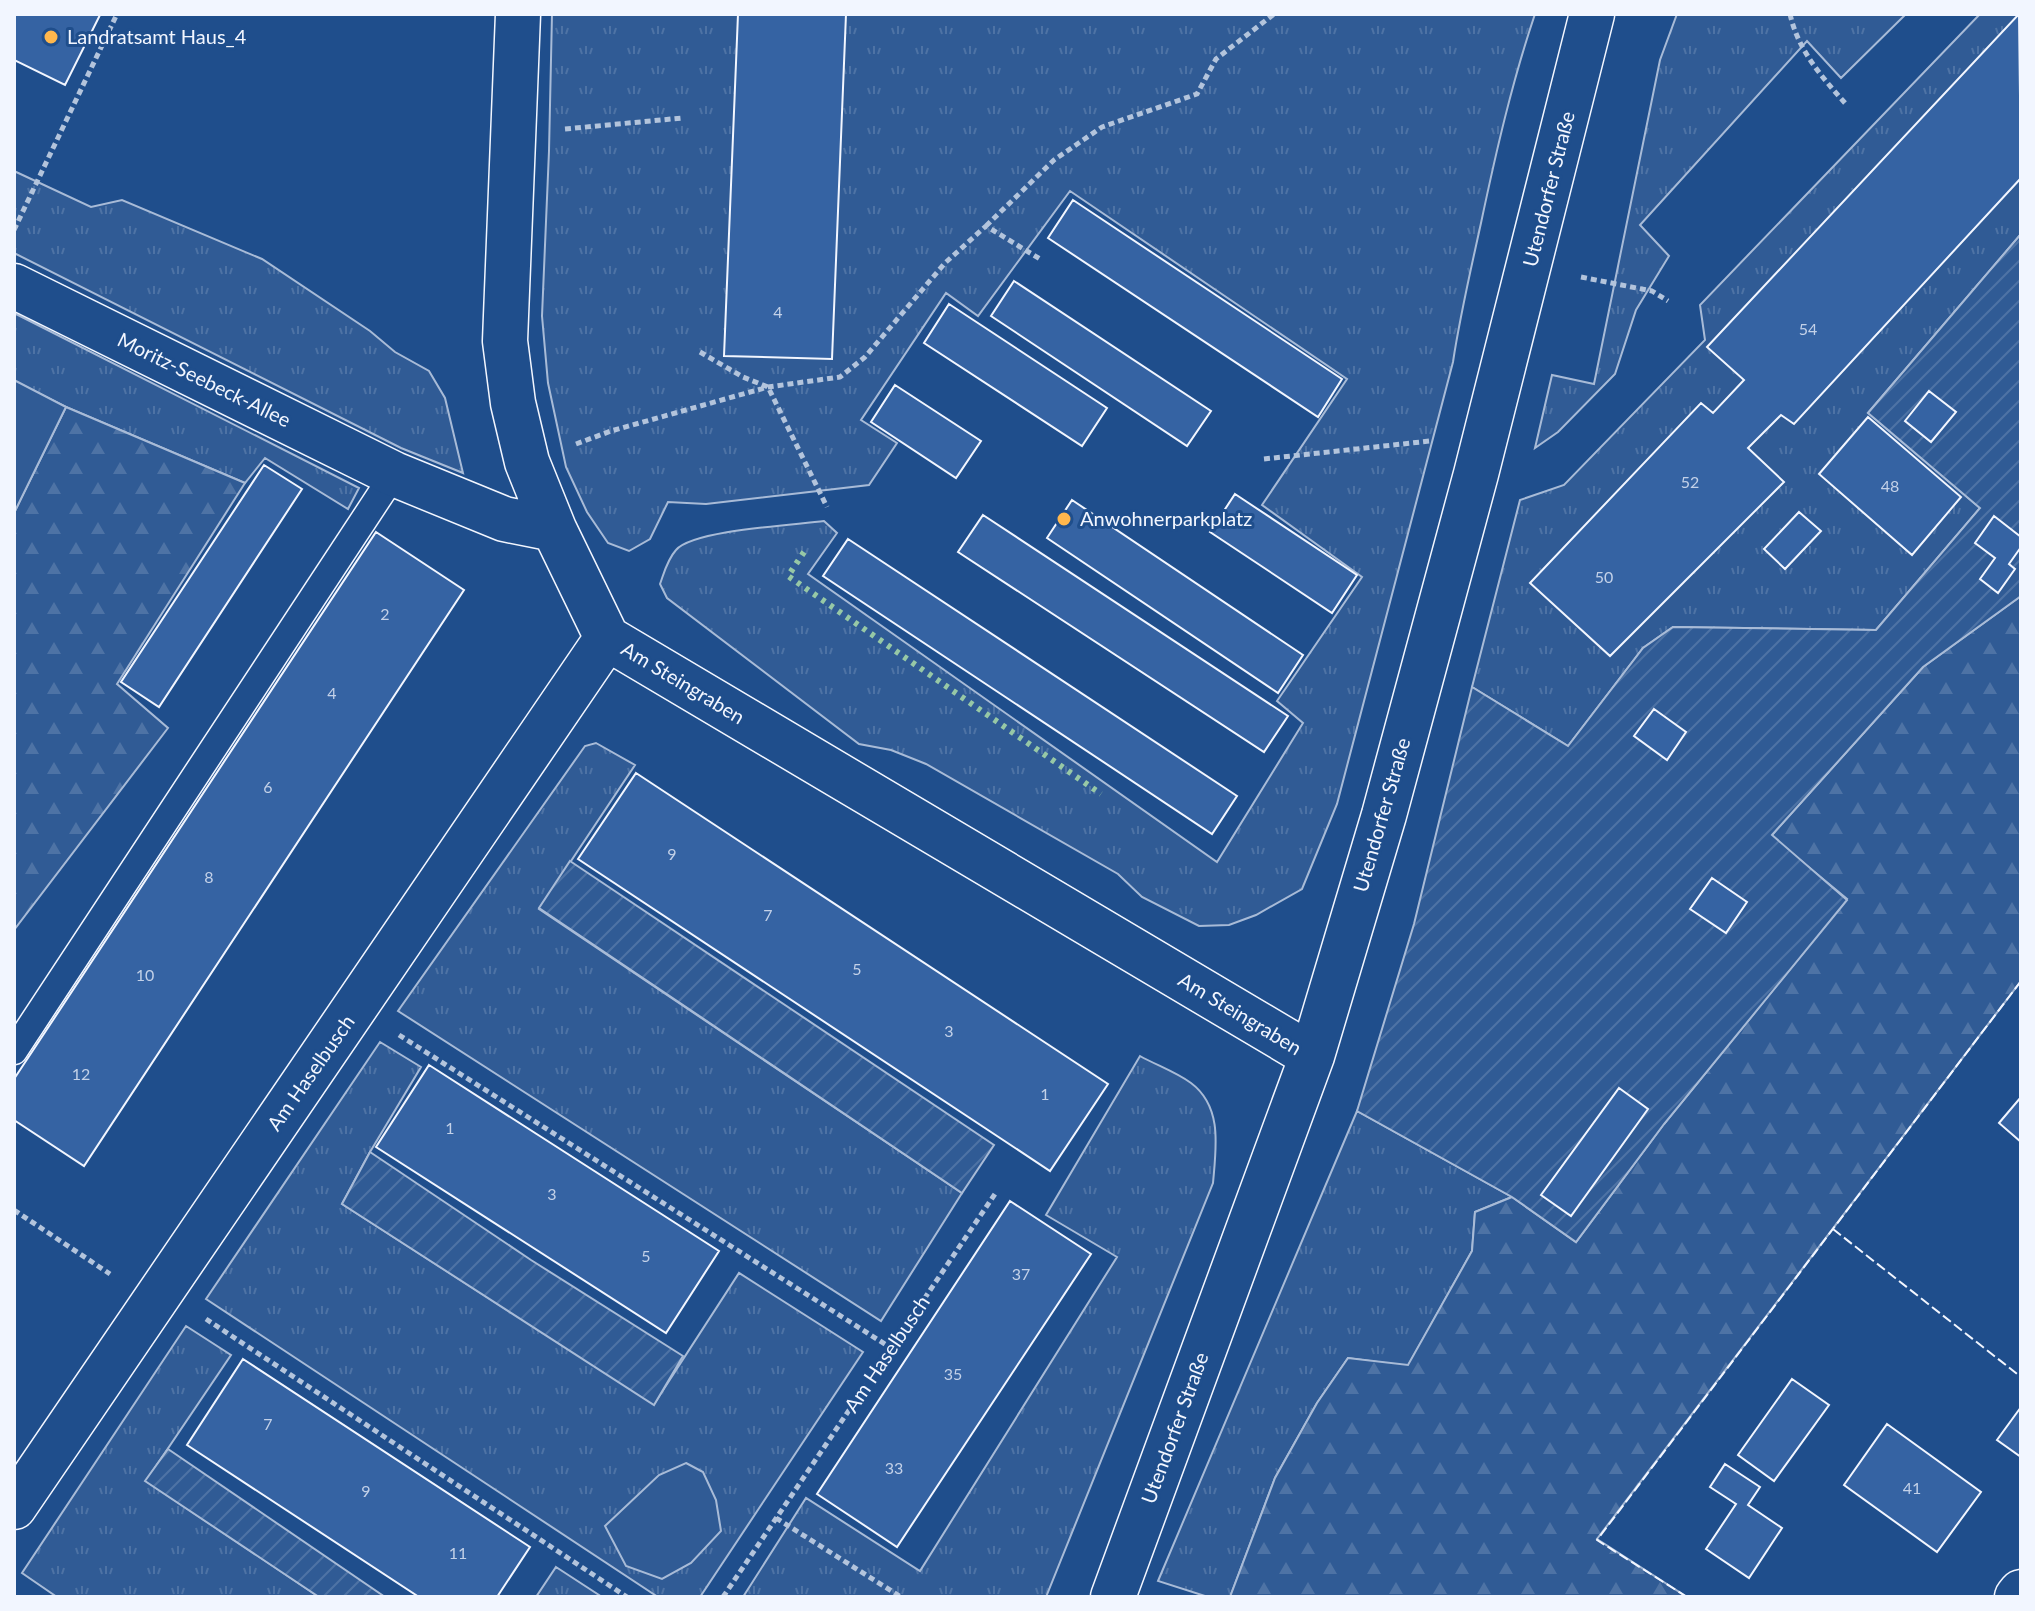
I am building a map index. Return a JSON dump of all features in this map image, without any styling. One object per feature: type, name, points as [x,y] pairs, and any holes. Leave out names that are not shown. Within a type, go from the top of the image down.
[{"type":"street","name":"Am Steingraben","points":[[518,14],[505,341],[513,403],[527,462],[554,529],[607,638],[1312,1056]]},
{"type":"street","name":"Utendorfer Straße","points":[[1113,1597],[1312,1056],[1384,815],[1487,435],[1592,14]]},
{"type":"street","name":"Moritz-Seebeck-Allee","points":[[14,286],[394,474],[504,519],[554,529]]},
{"type":"street","name":"Am Haselbusch","points":[[14,1507],[607,638]]},
{"type":"street","points":[[2017,1597],[2021,1592]]},
{"type":"lane","points":[[14,1051],[394,474]]},
{"type":"path","points":[[14,230],[117,14]]},
{"type":"path","points":[[527,462],[611,431],[768,387],[840,377],[865,357],[945,263],[1054,160],[1102,127],[1197,94],[1216,59],[1274,14]]},
{"type":"path","points":[[1790,14],[1799,43],[1817,72],[1845,103]]},
{"type":"path","points":[[513,134],[682,118]]},
{"type":"path","points":[[986,226],[1040,259]]},
{"type":"path","points":[[1529,267],[1652,291],[1668,301]]},
{"type":"path","points":[[700,352],[743,377],[768,387],[827,507]]},
{"type":"path","points":[[1264,459],[1487,435]]},
{"type":"path","points":[[356,1008],[891,1348]]},
{"type":"path","name":"Am Haselbusch","points":[[723,1597],[997,1191]]},
{"type":"path","points":[[14,1210],[157,1296],[627,1597]]},
{"type":"path","points":[[776,1518],[901,1597]]},
{"type":"green space","points":[[552,14],[1535,14],[1499,144],[1453,362],[1337,804],[1302,889],[1256,915],[1229,925],[1199,926],[1142,897],[1118,874],[926,764],[891,750],[859,744],[667,598],[660,584],[670,558],[686,543],[722,533],[824,521],[837,533],[808,574],[1217,862],[1303,723],[1277,701],[1362,577],[1262,505],[1347,379],[1070,191],[978,316],[946,293],[861,420],[897,443],[869,485],[706,504],[668,502],[650,539],[629,551],[608,543],[587,512],[566,467],[548,383],[542,316]]},
{"type":"green space","points":[[1677,14],[1906,14],[1841,78],[1807,41],[1640,225],[1669,256],[1636,310],[1615,374],[1558,432],[1535,448],[1552,375],[1594,384],[1660,60]]},
{"type":"green space","points":[[1980,14],[2021,14],[2021,234],[1868,413],[1980,508],[1876,630],[1673,627],[1643,648],[1568,746],[1472,687],[1520,500],[1564,485],[1705,340],[1700,305]]},
{"type":"green space","points":[[14,171],[91,207],[122,200],[262,259],[370,331],[395,352],[429,371],[445,398],[463,473],[401,448],[14,253]]},
{"type":"green space","points":[[2021,234],[2021,596],[1923,667],[1772,835],[1847,900],[1664,1124],[1576,1242],[1512,1197],[1357,1111],[1414,924],[1472,687],[1568,746],[1643,648],[1673,627],[1876,630],[1980,508],[1868,413]]},
{"type":"green space","points":[[14,313],[359,488],[348,509],[265,458],[245,483],[66,407],[14,381]]},
{"type":"green space","points":[[14,380],[66,407],[14,513]]},
{"type":"green space","points":[[66,407],[245,483],[117,684],[168,728],[14,930],[14,513]]},
{"type":"green space","points":[[2021,596],[2021,981],[1597,1539],[1687,1597],[1230,1597],[1275,1478],[1317,1403],[1348,1358],[1408,1365],[1472,1251],[1475,1212],[1512,1197],[1576,1242],[1664,1124],[1847,899],[1771,836],[1923,667]]},
{"type":"green space","points":[[596,743],[635,765],[539,909],[962,1193],[881,1321],[398,1011],[585,746]]},
{"type":"green space","points":[[570,861],[994,1145],[962,1193],[539,908]]},
{"type":"green space","points":[[380,1042],[421,1067],[342,1204],[654,1404],[739,1273],[863,1352],[700,1597],[658,1597],[206,1299]]},
{"type":"green space","points":[[1140,1056],[1191,1083],[1208,1104],[1215,1129],[1213,1183],[1046,1597],[743,1597],[806,1498],[920,1571],[1117,1257],[1046,1215]]},
{"type":"green space","points":[[1357,1111],[1512,1197],[1475,1212],[1472,1251],[1408,1366],[1348,1358],[1317,1403],[1275,1478],[1230,1597],[1208,1597],[1158,1581]]},
{"type":"green space","points":[[370,1152],[531,1260],[683,1356],[654,1405],[342,1204]]},
{"type":"green space","points":[[186,1326],[231,1355],[146,1481],[319,1597],[57,1597],[22,1573]]},
{"type":"green space","points":[[168,1449],[385,1597],[319,1597],[145,1481]]},
{"type":"green space","points":[[686,1463],[703,1472],[716,1500],[721,1531],[691,1563],[662,1579],[626,1566],[605,1526],[659,1475]]},
{"type":"green space","points":[[556,1567],[602,1597],[536,1597]]},
{"type":"building","name":"Landratsamt Haus_4","points":[[14,14],[100,15],[65,85],[14,60]]},
{"type":"building","points":[[738,14],[846,14],[832,359],[724,356]]},
{"type":"building","points":[[2019,14],[2021,178],[1794,424],[1781,415],[1748,448],[1784,482],[1610,656],[1530,583],[1701,403],[1713,413],[1744,380],[1707,347]]},
{"type":"building","points":[[1073,200],[1342,379],[1318,417],[1048,238]]},
{"type":"building","points":[[1014,281],[1211,411],[1187,446],[991,316]]},
{"type":"building","points":[[949,304],[1107,408],[1082,446],[924,343]]},
{"type":"building","points":[[895,385],[981,441],[956,478],[871,422]]},
{"type":"building","points":[[1929,391],[1956,412],[1931,442],[1905,421]]},
{"type":"building","points":[[1868,417],[1961,497],[1912,555],[1819,474]]},
{"type":"building","points":[[264,465],[302,489],[159,707],[121,682]]},
{"type":"building","points":[[1235,494],[1357,575],[1332,613],[1210,532]]},
{"type":"building","points":[[1072,500],[1303,655],[1278,693],[1047,538]]},
{"type":"building","points":[[1799,512],[1821,531],[1785,569],[1764,549]]},
{"type":"building","points":[[983,515],[1288,716],[1264,752],[958,552]]},
{"type":"building","points":[[1994,516],[2021,537],[2021,547],[2009,564],[2015,569],[1998,593],[1980,579],[1995,558],[1975,543]]},
{"type":"building","points":[[376,532],[464,590],[84,1166],[14,1120],[14,1079]]},
{"type":"building","points":[[848,539],[1237,796],[1212,834],[823,576]]},
{"type":"building","points":[[1654,709],[1686,732],[1667,760],[1634,736]]},
{"type":"building","points":[[636,773],[1108,1084],[1050,1171],[578,859]]},
{"type":"building","points":[[1712,878],[1747,902],[1726,933],[1690,909]]},
{"type":"building","points":[[429,1065],[719,1251],[666,1333],[376,1147]]},
{"type":"building","points":[[1619,1088],[1648,1109],[1571,1216],[1541,1195]]},
{"type":"building","points":[[2021,1097],[2021,1142],[1999,1123]]},
{"type":"building","points":[[1010,1201],[1091,1254],[897,1547],[817,1494]]},
{"type":"building","points":[[243,1359],[530,1547],[497,1597],[419,1597],[187,1445]]},
{"type":"building","points":[[1792,1379],[1829,1405],[1774,1481],[1738,1455]]},
{"type":"building","points":[[2021,1407],[2021,1457],[1997,1440]]},
{"type":"building","points":[[1887,1424],[1981,1492],[1937,1552],[1844,1485]]},
{"type":"building","points":[[1725,1464],[1760,1487],[1748,1505],[1782,1528],[1749,1578],[1706,1549],[1736,1504],[1710,1487]]},
{"type":"hedge","points":[[804,552],[788,576],[1101,794]]},
{"type":"fence","points":[[1687,1597],[1597,1540],[2021,981]]},
{"type":"fence","points":[[1833,1229],[2021,1377]]},
{"type":"place","name":"Landratsamt Haus_4","points":[[51,37]]},
{"type":"place","name":"Anwohnerparkplatz","points":[[1064,519]]}]
